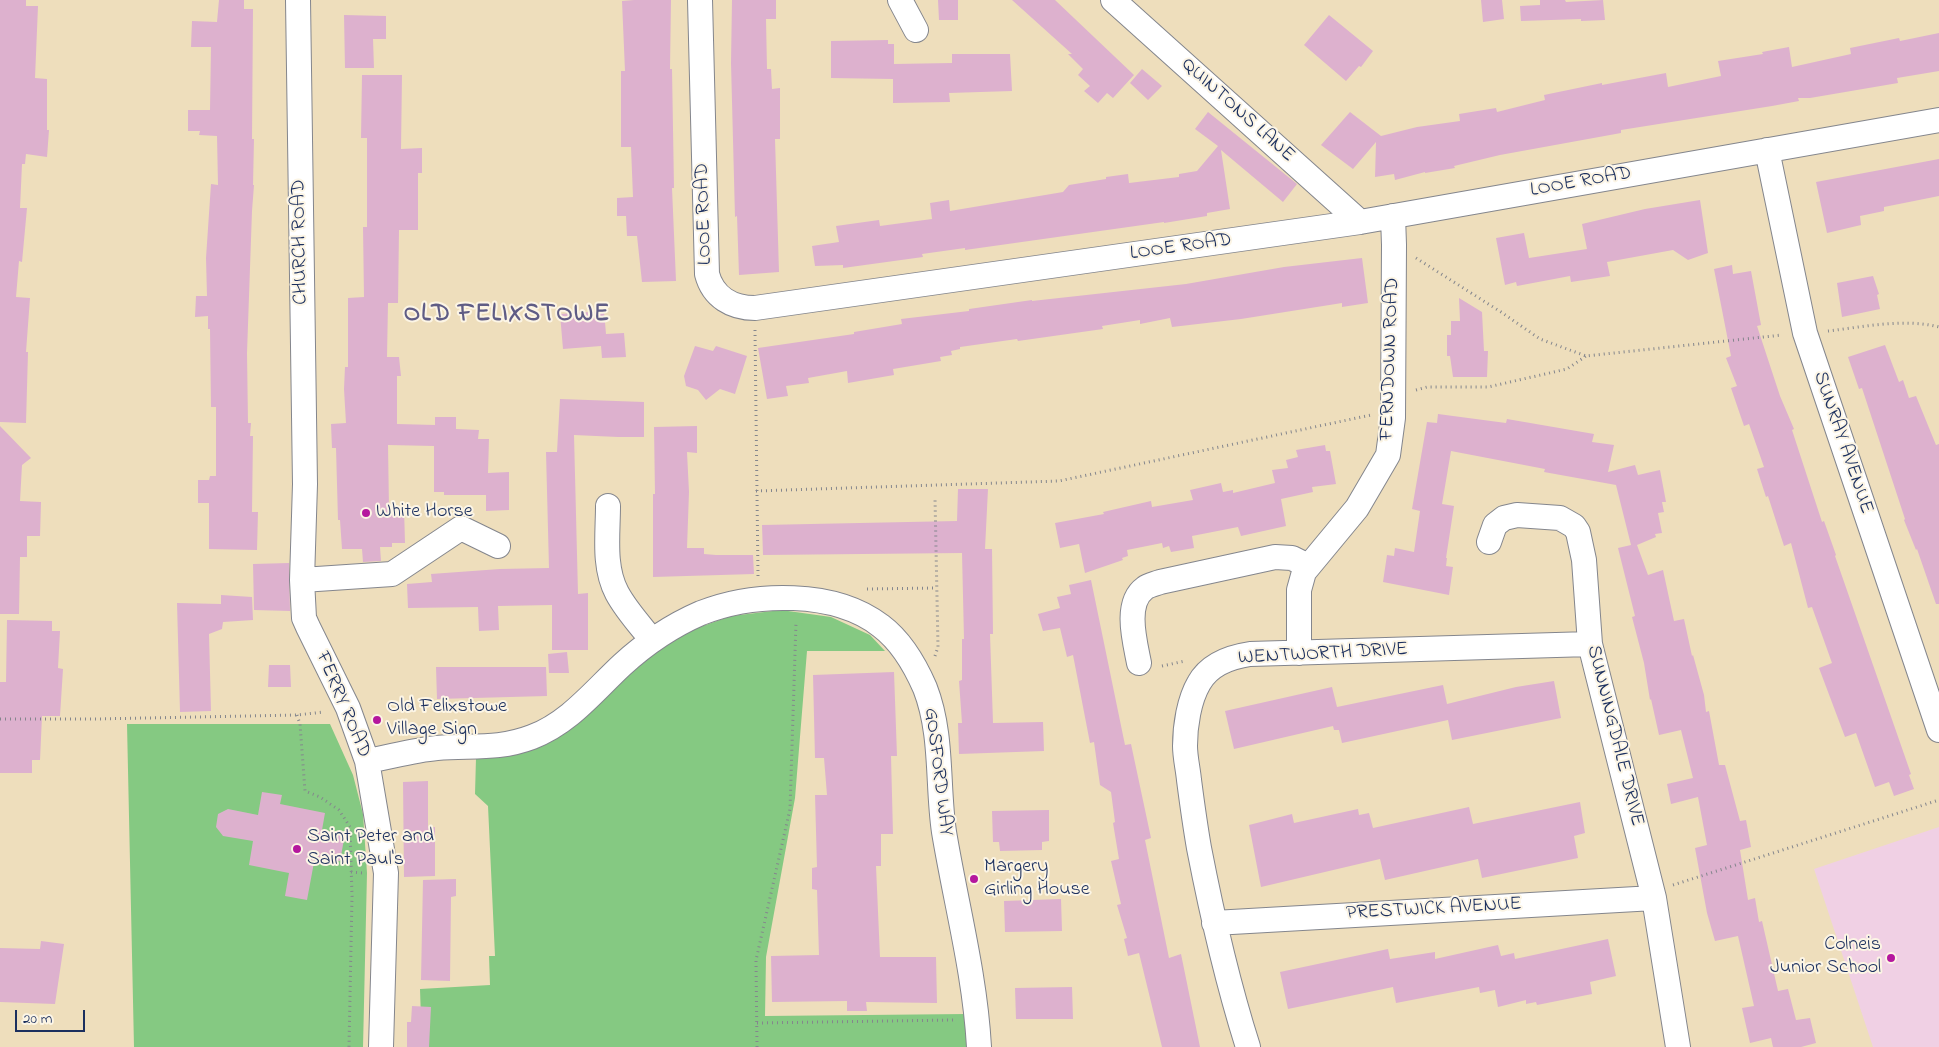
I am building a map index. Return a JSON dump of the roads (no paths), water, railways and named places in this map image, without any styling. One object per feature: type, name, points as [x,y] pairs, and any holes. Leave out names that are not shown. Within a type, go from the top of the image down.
[{"type":"street","name":"CHURCH ROAD","points":[[298,0],[305,484]]},
{"type":"street","name":"LOOE ROAD","points":[[700,0],[708,274],[712,288],[723,299],[743,308],[755,308],[1360,222],[1939,120]]},
{"type":"street","points":[[900,0],[916,30]]},
{"type":"street","name":"QUINTONS LANE","points":[[1113,0],[1360,222]]},
{"type":"street","name":"SUNRAY AVENUE","points":[[1767,150],[1805,333],[1939,730]]},
{"type":"street","name":"FERNDOWN ROAD","points":[[1299,653],[1300,581],[1308,566],[1357,508],[1384,462],[1391,438],[1393,410],[1393,216]]},
{"type":"street","name":"FERRY ROAD","points":[[305,484],[302,580],[304,618],[348,708],[367,761],[386,874],[380,1047]]},
{"type":"street","points":[[608,506],[608,556],[612,581],[617,594],[652,640]]},
{"type":"street","name":"SUNNINGDALE DRIVE","points":[[1489,542],[1496,525],[1504,518],[1517,515],[1560,518],[1574,526],[1578,532],[1583,548],[1590,644],[1654,898],[1678,1047]]},
{"type":"street","points":[[302,580],[392,574],[460,528],[498,546]]},
{"type":"street","points":[[1139,663],[1132,621],[1137,600],[1141,592],[1146,588],[1160,582],[1275,557],[1292,558],[1308,566]]},
{"type":"street","name":"GOSFORD WAY","points":[[367,761],[436,748],[498,746],[519,742],[538,735],[563,721],[623,664],[652,640],[703,612],[733,603],[758,599],[796,599],[834,605],[860,614],[882,627],[900,645],[910,659],[924,687],[936,737],[945,834],[977,1019],[979,1047]]},
{"type":"street","name":"WENTWORTH DRIVE","points":[[1248,1047],[1234,1002],[1214,923],[1194,822],[1185,748],[1188,716],[1199,682],[1217,664],[1239,656],[1590,644]]},
{"type":"street","name":"PRESTWICK AVENUE","points":[[1214,923],[1654,898]]},
{"type":"place","name":"White Horse","points":[[366,513]]},
{"type":"place","name":"Old Felixstowe Village Sign","points":[[377,720]]},
{"type":"place","name":"Saint Peter and Saint Paul's","points":[[297,849]]},
{"type":"place","name":"Margery Girling House","points":[[974,879]]},
{"type":"place","name":"Colneis Junior School","points":[[1891,958]]},
{"type":"district","name":"OLD FELIXSTOWE","points":[[507,316]]}]
